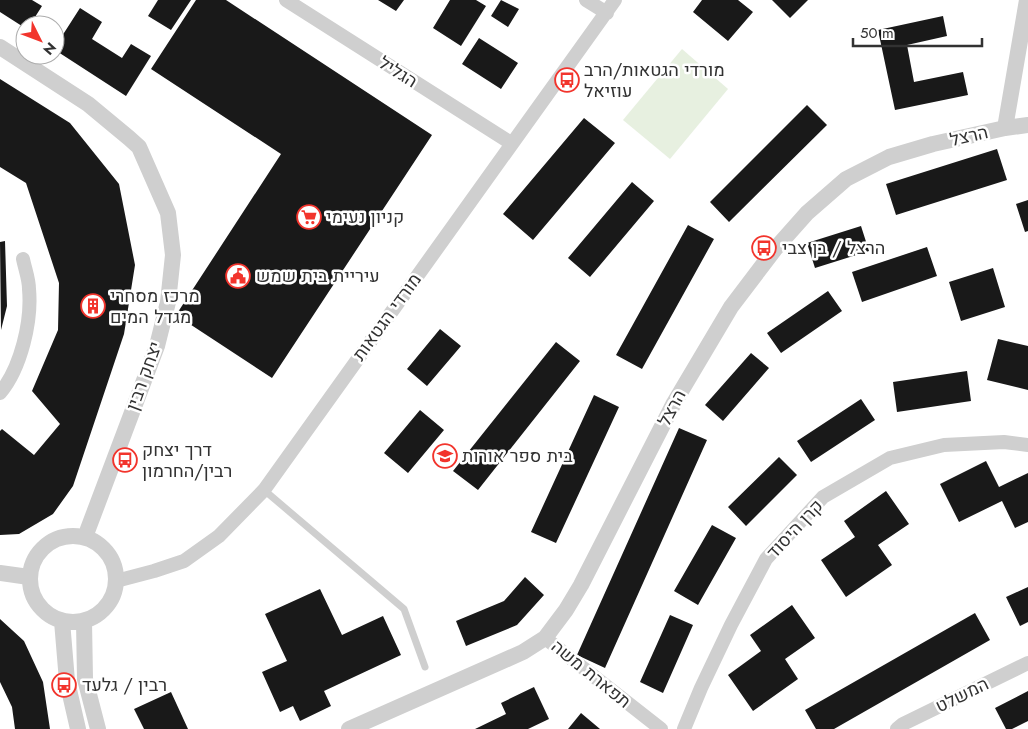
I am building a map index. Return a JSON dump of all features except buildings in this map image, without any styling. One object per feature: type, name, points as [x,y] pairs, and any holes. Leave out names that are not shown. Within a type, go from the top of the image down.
[{"type":"street","name":"הגליל","points":[[286,0],[511,143]]},
{"type":"street","points":[[586,0],[607,13]]},
{"type":"street","name":"מורדי הגטאות","points":[[116,581],[184,561],[219,536],[264,490],[615,0]]},
{"type":"street","points":[[1005,128],[1027,0]]},
{"type":"street","name":"יצחק רבין","points":[[0,47],[88,104],[129,138],[139,148],[146,161],[168,213],[173,255],[168,302],[156,346],[85,537]]},
{"type":"street","name":"הרצל","points":[[348,729],[523,652],[545,638],[566,610],[581,585],[674,403],[730,307],[775,249],[801,220],[846,179],[889,157],[933,144],[1005,128],[1028,125]]},
{"type":"street","points":[[0,393],[15,367],[26,336],[30,305],[29,287],[23,259]]},
{"type":"street","name":"קרן היסוד","points":[[684,729],[710,670],[766,559],[823,497],[890,458],[944,445],[1004,442],[1028,445]]},
{"type":"street","points":[[63,537],[85,537],[105,549],[111,558],[115,569],[116,581],[114,594],[107,606],[96,616],[84,621],[62,621],[51,617],[42,610],[30,589],[29,577],[34,561],[43,547],[63,537]]},
{"type":"street","points":[[0,573],[29,577]]},
{"type":"street","points":[[62,621],[67,681],[78,729]]},
{"type":"street","points":[[84,621],[85,679],[98,729]]},
{"type":"street","name":"תפארת משה","points":[[545,638],[661,729]]},
{"type":"street","name":"המשלט","points":[[897,729],[903,724],[1028,663]]},
{"type":"lane","points":[[264,490],[404,609],[425,667]]},
{"type":"green space","points":[[682,49],[728,89],[670,159],[623,120]]},
{"type":"place","name":"מורדי הגטאות/הרב עוזיאל","points":[[567,80]]},
{"type":"place","name":"קניון נעימי","points":[[309,217]]},
{"type":"place","name":"הרצל / בן צבי","points":[[764,248]]},
{"type":"place","name":"עיריית בית שמש","points":[[238,276]]},
{"type":"place","name":"מרכז מסחרי מגדל המים","points":[[93,306]]},
{"type":"place","name":"בית ספר אורות","points":[[445,456]]},
{"type":"place","name":"דרך יצחק רבין/החרמון","points":[[125,460]]},
{"type":"place","name":"רבין / גלעד","points":[[64,685]]}]
